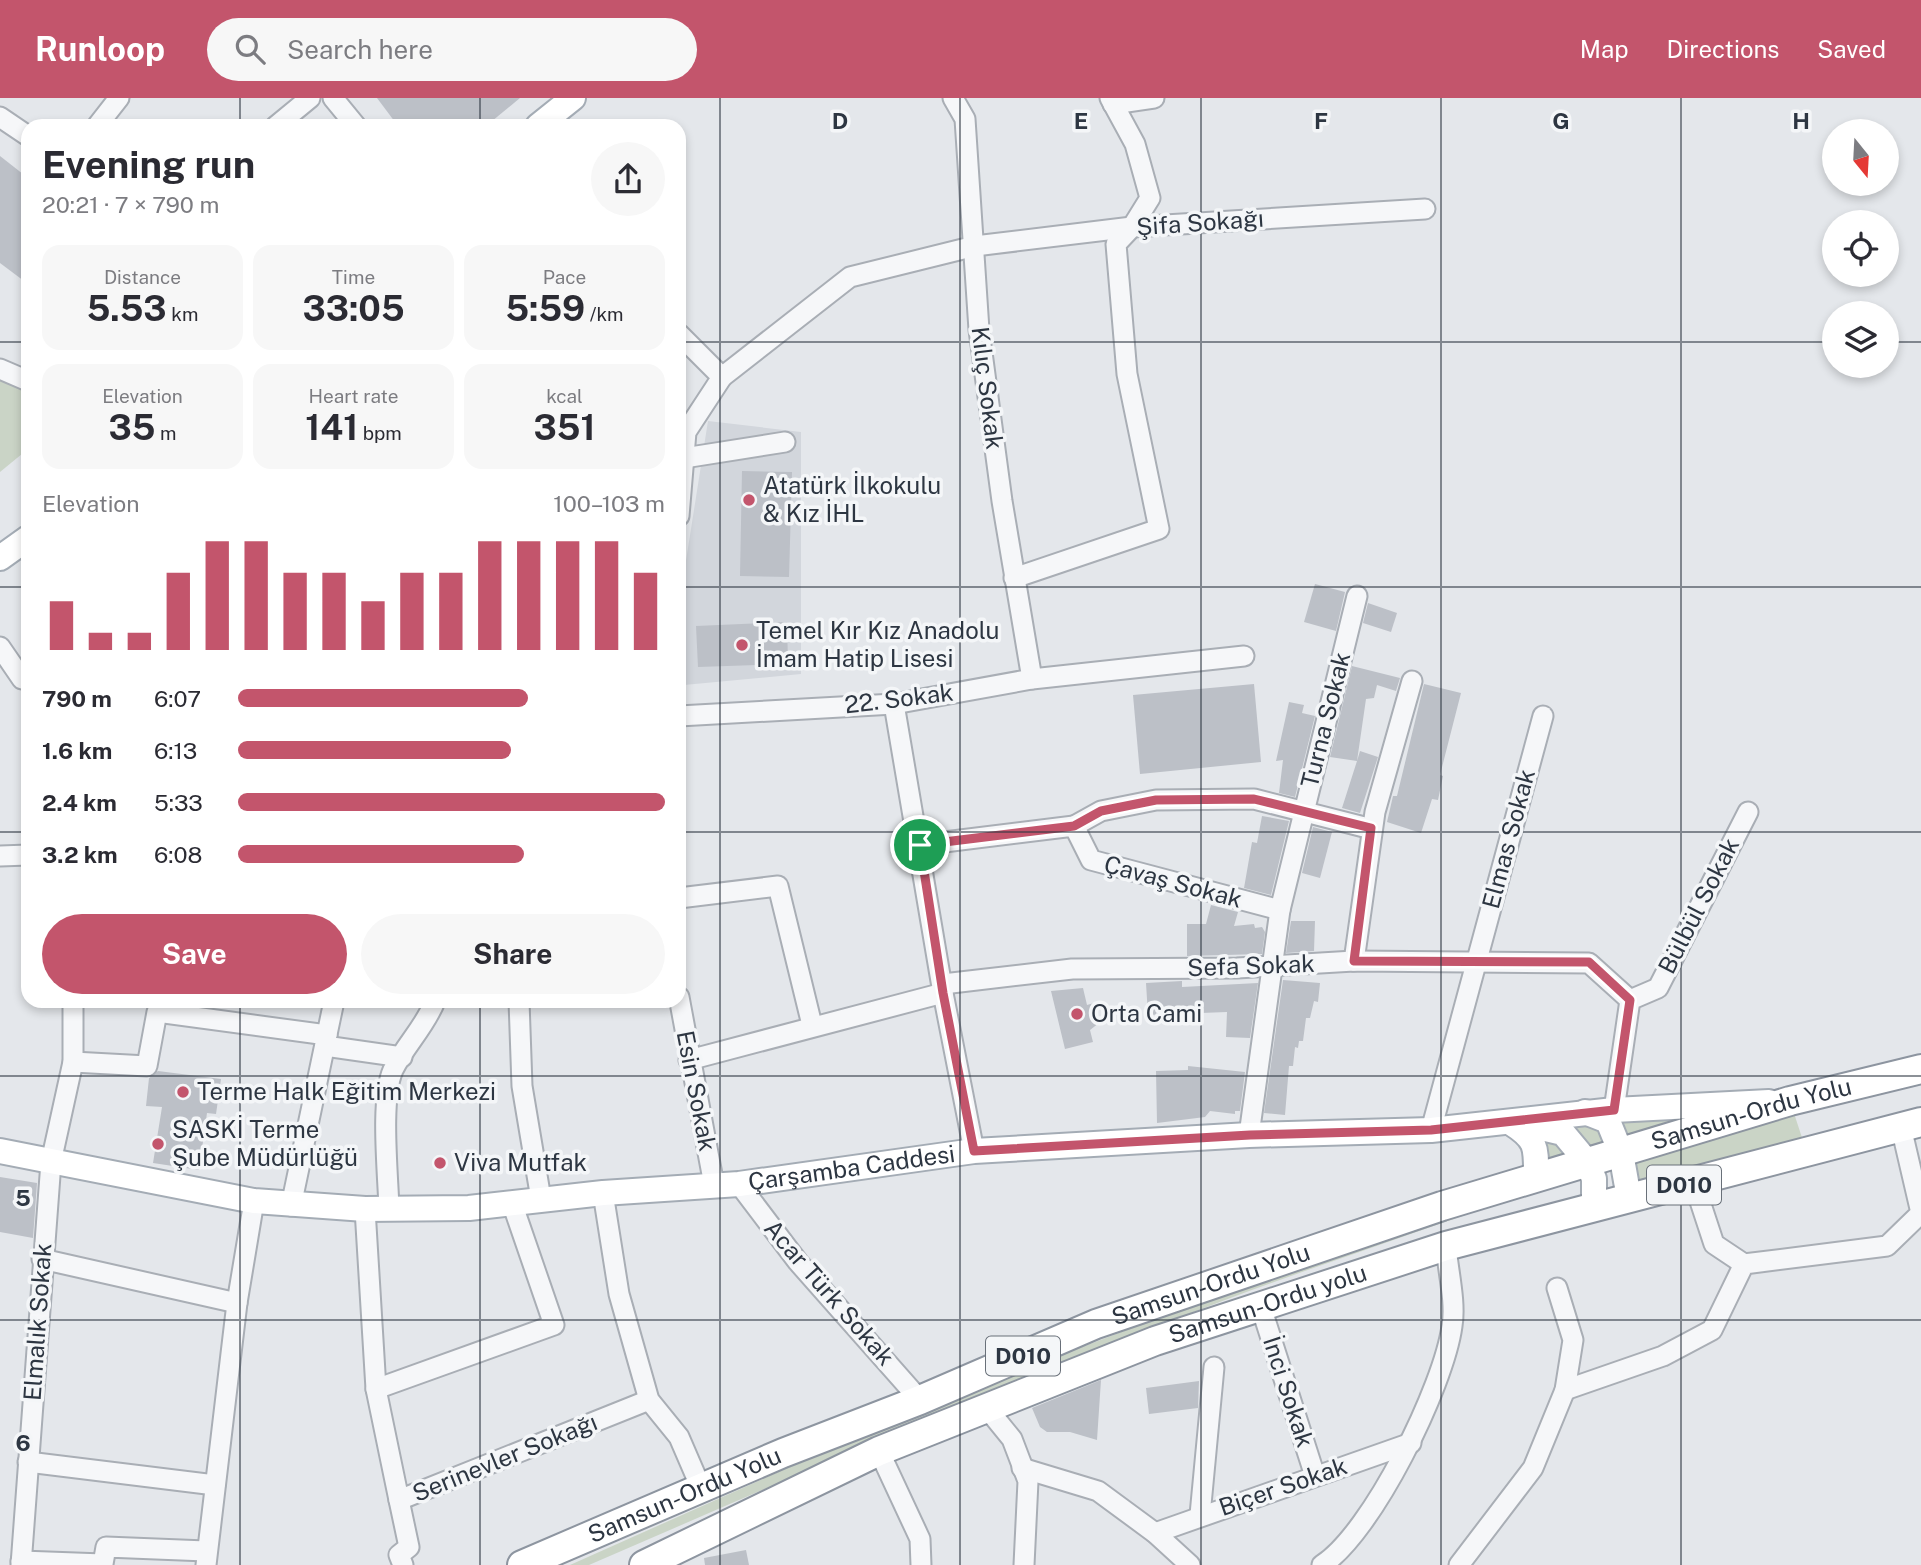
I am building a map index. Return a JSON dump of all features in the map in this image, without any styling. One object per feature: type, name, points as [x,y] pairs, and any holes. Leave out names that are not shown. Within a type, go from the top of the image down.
[{"type":"highway","name":"Samsun-Ordu Yolu","points":[[522,1565],[1096,1324],[1442,1206],[1790,1101],[1921,1069]]},
{"type":"highway","name":"Samsun-Ordu yolu","points":[[645,1565],[879,1451],[1156,1341],[1446,1246],[1911,1124]]},
{"type":"main road","points":[[547,119],[573,98]]},
{"type":"main road","points":[[0,558],[21,543]]},
{"type":"main road","name":"Çarşamba Caddesi","points":[[0,1151],[291,1206],[469,1208],[603,1193],[739,1184],[974,1151],[1250,1135],[1431,1130],[1585,1112],[1790,1101]]},
{"type":"main road","points":[[1585,1112],[1608,1121],[1621,1153],[1629,1198]]},
{"type":"main road","points":[[1508,1121],[1563,1133],[1588,1163],[1594,1180],[1594,1206]]},
{"type":"main road","points":[[1508,1121],[1531,1136],[1536,1150],[1536,1178]]},
{"type":"street","points":[[103,119],[120,98]]},
{"type":"street","points":[[284,119],[310,98]]},
{"type":"street","points":[[333,98],[350,119]]},
{"type":"street","name":"Kılıç Sokak","points":[[953,98],[965,119],[979,330],[1014,578],[1032,679]]},
{"type":"street","points":[[1014,578],[1159,529],[1126,374],[1116,244],[1132,227],[1150,198],[1135,144],[1111,101],[1154,98]]},
{"type":"street","points":[[0,117],[21,131]]},
{"type":"street","name":"Şifa Sokağı","points":[[722,377],[850,277],[975,246],[1132,227],[1425,209]]},
{"type":"street","points":[[686,341],[722,377],[686,425]]},
{"type":"street","points":[[0,369],[21,375]]},
{"type":"street","points":[[686,458],[785,442]]},
{"type":"street","name":"Turna Sokak","points":[[1250,1135],[1280,910],[1357,596]]},
{"type":"street","points":[[0,647],[21,678]]},
{"type":"street","name":"22. Sokak","points":[[686,716],[894,704],[1032,679],[1244,656]]},
{"type":"street","points":[[1354,961],[1371,828],[1412,681]]},
{"type":"street","points":[[894,704],[974,1151]]},
{"type":"street","name":"Elmas Sokak","points":[[1431,1130],[1543,716]]},
{"type":"street","points":[[920,845],[1074,826],[1101,811],[1156,800],[1254,799],[1302,814],[1371,828]]},
{"type":"street","name":"Bülbül Sokak","points":[[1630,1000],[1658,988],[1748,812]]},
{"type":"street","name":"Çavaş Sokak","points":[[1074,826],[1091,860],[1280,910]]},
{"type":"street","points":[[0,856],[21,855]]},
{"type":"street","points":[[686,897],[778,886],[812,1026]]},
{"type":"street","name":"Sefa Sokak","points":[[689,1060],[943,988],[1072,969],[1272,967],[1354,961],[1589,962],[1630,1000]]},
{"type":"street","points":[[1614,1110],[1630,1000]]},
{"type":"street","name":"Elmalık Sokak","points":[[21,1563],[51,1162],[73,1062],[73,1008]]},
{"type":"street","points":[[291,1206],[333,1008]]},
{"type":"street","name":"Serinevler Sokağı","points":[[432,1008],[428,1020],[393,1070],[387,1097],[377,1209],[376,1390],[399,1500],[649,1400]]},
{"type":"street","points":[[519,1008],[522,1086],[541,1199]]},
{"type":"street","name":"Esin Sokak","points":[[681,1008],[714,1185]]},
{"type":"street","points":[[73,1062],[147,1066],[157,1012],[402,1057]]},
{"type":"street","points":[[1694,1183],[1714,1244],[1744,1265],[1887,1246],[1921,1213],[1911,1124]]},
{"type":"street","name":"Acar Türk Sokak","points":[[739,1184],[798,1262],[920,1400]]},
{"type":"street","points":[[603,1193],[619,1294],[649,1400],[679,1437],[701,1488]]},
{"type":"street","points":[[21,1563],[103,1564],[106,1547],[206,1558],[237,1303],[254,1201]]},
{"type":"street","points":[[376,1390],[554,1325],[512,1203]]},
{"type":"street","points":[[1322,1565],[1356,1532],[1411,1443],[1427,1408],[1453,1325],[1446,1246]]},
{"type":"street","points":[[42,1259],[237,1303]]},
{"type":"street","points":[[1565,1390],[1663,1356],[1712,1330],[1744,1265]]},
{"type":"street","points":[[1459,1565],[1533,1468],[1565,1390],[1573,1340],[1557,1288]]},
{"type":"street","name":"İnci Sokak","points":[[1261,1307],[1315,1476]]},
{"type":"street","points":[[1200,1516],[1214,1367]]},
{"type":"street","points":[[986,1407],[1012,1439],[1028,1480],[1024,1565]]},
{"type":"street","name":"Biçer Sokak","points":[[1155,1533],[1411,1443]]},
{"type":"street","points":[[879,1451],[920,1539],[921,1565]]},
{"type":"street","points":[[27,1462],[215,1485]]},
{"type":"street","points":[[1022,1468],[1098,1491],[1155,1533],[1190,1565]]},
{"type":"street","points":[[399,1500],[403,1529],[409,1547],[399,1555],[403,1565]]},
{"type":"shaded area","name":"Atatürk İlkokulu & Kız İHL","points":[[708,421],[801,432],[801,674],[686,685],[686,561]]},
{"type":"green space","points":[[0,379],[21,389],[21,455],[0,472]]},
{"type":"green space","points":[[1790,1101],[1807,1153],[1629,1198],[1621,1153]]},
{"type":"green space","points":[[1713,1111],[1624,1138],[1618,1116]]},
{"type":"green space","points":[[1548,1114],[1598,1118],[1608,1145],[1591,1149]]},
{"type":"green space","points":[[1543,1129],[1572,1153],[1549,1159]]},
{"type":"green space","points":[[1550,1181],[1551,1184],[1151,1328],[909,1427],[589,1565],[570,1565],[915,1411],[1179,1310]]},
{"type":"building","points":[[377,98],[520,98],[494,119],[393,119]]},
{"type":"building","points":[[0,156],[21,172],[21,279],[0,263]]},
{"type":"building","points":[[742,471],[792,472],[789,577],[740,576]]},
{"type":"building","points":[[1315,584],[1345,592],[1336,631],[1304,622]]},
{"type":"building","points":[[1368,603],[1397,613],[1391,632],[1363,623]]},
{"type":"building","name":"Temel Kır Kız Anadolu İmam Hatip Lisesi","points":[[787,622],[788,664],[698,667],[696,626]]},
{"type":"building","points":[[1352,666],[1400,678],[1396,691],[1377,685],[1374,698],[1366,699],[1357,761],[1330,757]]},
{"type":"building","points":[[1254,684],[1261,762],[1140,774],[1133,695]]},
{"type":"building","points":[[1424,684],[1461,693],[1440,775],[1443,776],[1438,800],[1432,799],[1421,833],[1387,822],[1393,796],[1397,796]]},
{"type":"building","points":[[1289,702],[1304,705],[1302,713],[1315,716],[1295,797],[1279,793],[1283,760],[1276,761]]},
{"type":"building","points":[[1360,751],[1378,757],[1360,813],[1342,808]]},
{"type":"building","points":[[1262,816],[1289,821],[1271,895],[1244,888],[1252,842],[1257,843]]},
{"type":"building","points":[[1313,827],[1332,832],[1320,878],[1302,873]]},
{"type":"building","points":[[1211,905],[1238,912],[1234,926],[1254,924],[1255,928],[1262,927],[1265,932],[1262,954],[1187,956],[1187,924],[1206,924]]},
{"type":"building","points":[[1291,921],[1315,921],[1314,951],[1286,953]]},
{"type":"building","points":[[1283,980],[1320,983],[1318,1002],[1314,1001],[1310,1018],[1306,1018],[1303,1041],[1299,1041],[1298,1048],[1295,1047],[1293,1066],[1289,1066],[1285,1115],[1264,1113]]},
{"type":"building","points":[[1182,981],[1182,987],[1258,983],[1250,1038],[1226,1037],[1227,1012],[1148,1015],[1146,983]]},
{"type":"building","name":"Orta Cami","points":[[1083,988],[1087,1005],[1094,1003],[1099,1023],[1090,1030],[1093,1042],[1065,1049],[1051,991]]},
{"type":"building","points":[[1188,1066],[1245,1072],[1240,1111],[1235,1111],[1235,1114],[1210,1111],[1205,1117],[1157,1123],[1156,1071],[1188,1070]]},
{"type":"building","points":[[158,1071],[221,1079],[216,1114],[207,1113],[199,1170],[153,1163],[162,1107],[146,1106],[149,1078]]},
{"type":"building","points":[[0,1177],[37,1183],[33,1238],[0,1232]]},
{"type":"building","points":[[1101,1380],[1097,1440],[1070,1432],[1047,1432],[1040,1427],[1032,1408]]},
{"type":"building","points":[[1199,1381],[1198,1408],[1149,1414],[1146,1388]]},
{"type":"building","points":[[746,1550],[749,1565],[705,1565],[704,1558]]},
{"type":"place","name":"Atatürk İlkokulu & Kız İHL","points":[[749,500]]},
{"type":"place","name":"Temel Kır Kız Anadolu İmam Hatip Lisesi","points":[[742,645]]},
{"type":"place","name":"Orta Cami","points":[[1077,1014]]},
{"type":"place","name":"Terme Halk Eğitim Merkezi","points":[[183,1092]]},
{"type":"place","name":"SASKİ Terme Şube Müdürlüğü","points":[[158,1144]]},
{"type":"place","name":"Viva Mutfak","points":[[440,1163]]},
{"type":"route","points":[[1254,799],[1302,814],[1371,828],[1354,961],[1589,962],[1630,1000],[1614,1110],[1431,1130],[1250,1135],[974,1151],[943,993],[920,845],[1074,826],[1101,811],[1156,800],[1254,799]]}]
